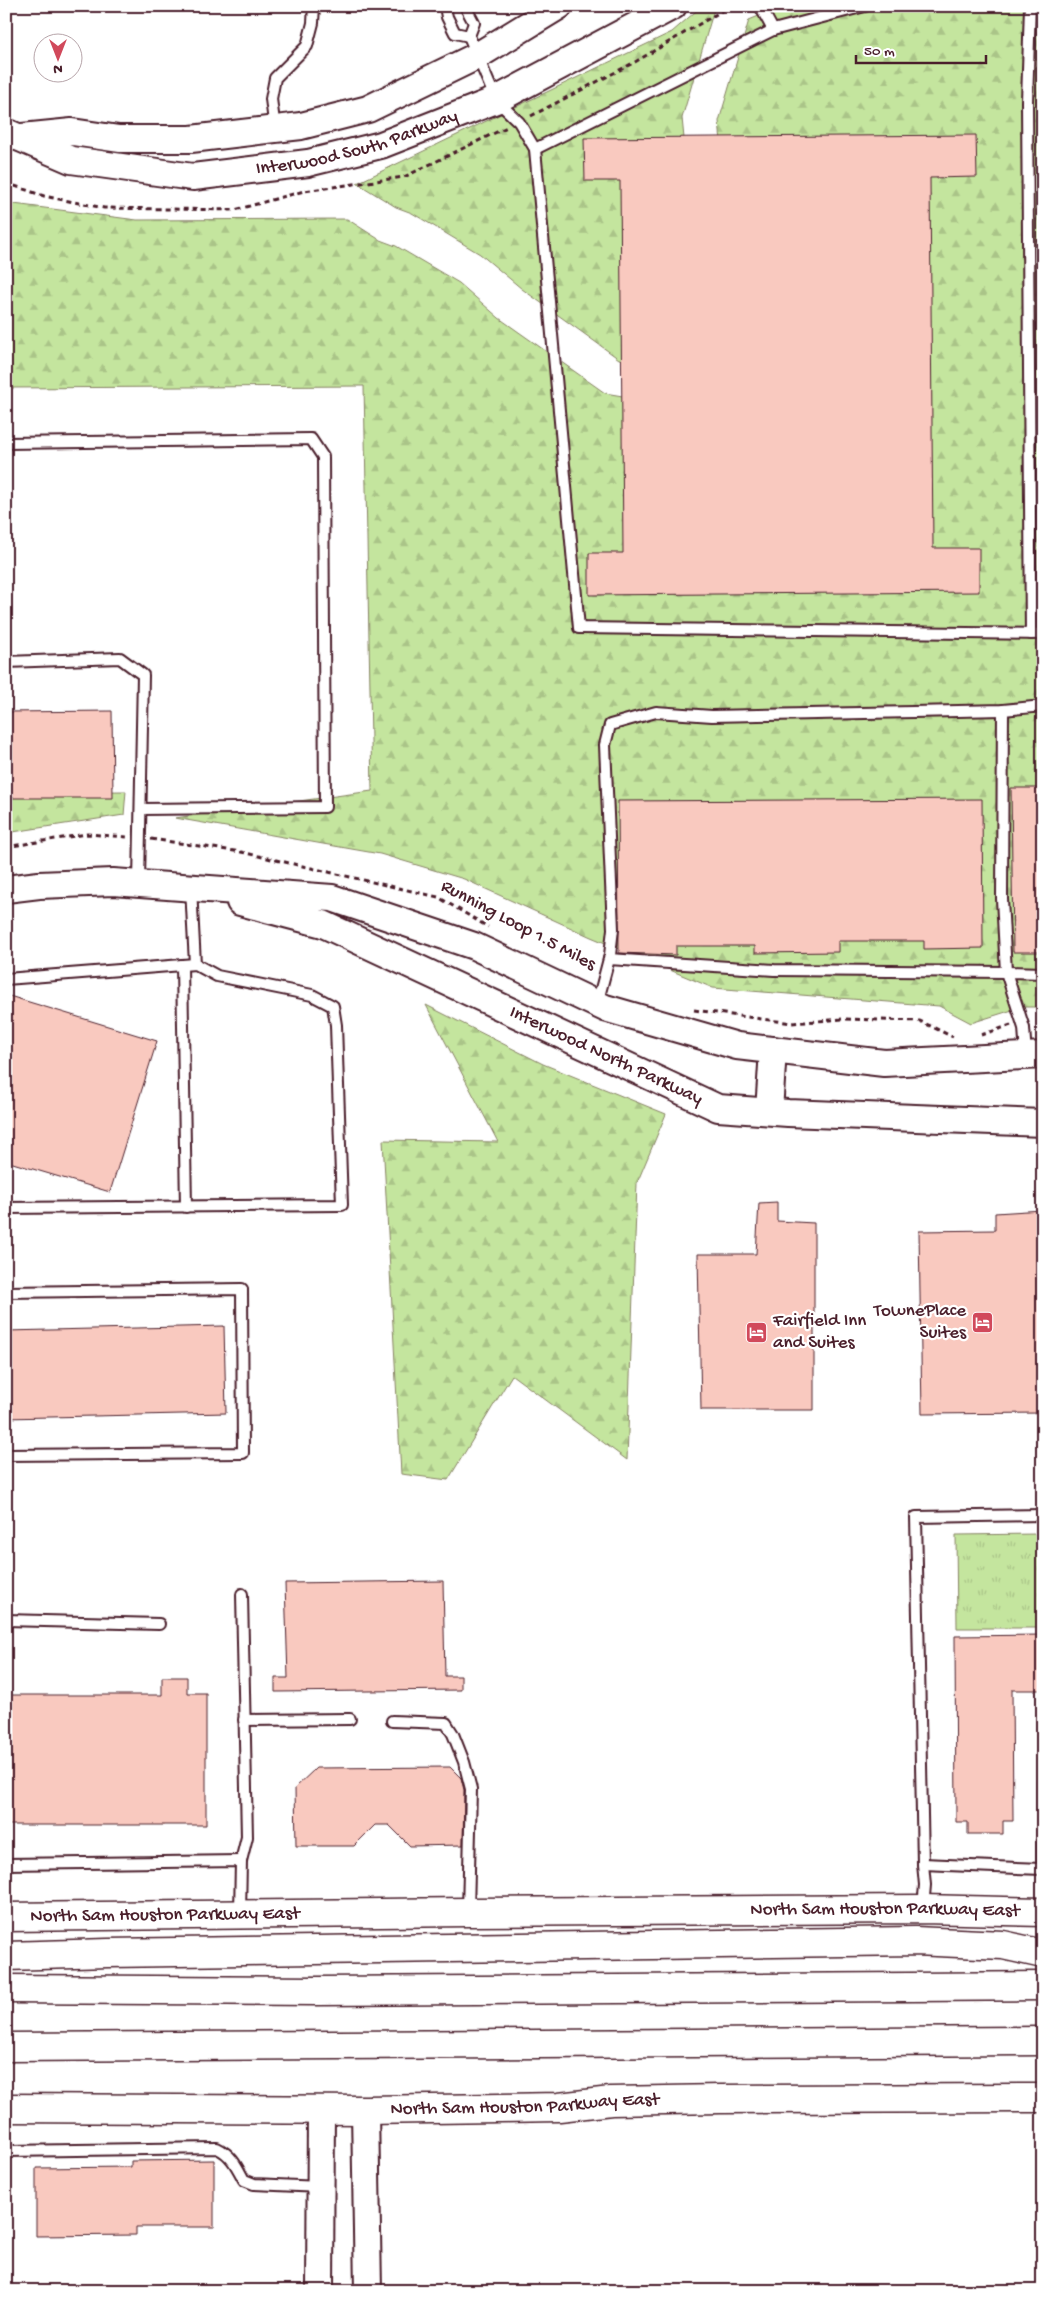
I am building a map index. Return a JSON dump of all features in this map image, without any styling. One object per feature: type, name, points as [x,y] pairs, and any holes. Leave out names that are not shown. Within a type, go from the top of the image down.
[{"type":"main road","name":"North Sam Houston Parkway East","points":[[6,1917],[923,1909],[1043,1912]]},
{"type":"main road","points":[[6,1956],[915,1941],[1003,1945],[1043,1954]]},
{"type":"main road","points":[[6,1989],[327,1991],[1043,1986]]},
{"type":"main road","points":[[6,2047],[1043,2041]]},
{"type":"main road","name":"North Sam Houston Parkway East","points":[[6,2108],[365,2110],[559,2107],[611,2101],[720,2099],[1043,2098]]},
{"type":"street","name":"Interwood South Parkway","points":[[14,135],[72,132],[119,139],[191,139],[301,126],[368,109],[473,46],[559,6]]},
{"type":"street","name":"Interwood South Parkway","points":[[14,135],[71,160],[193,176],[308,163],[381,145],[496,100],[673,6]]},
{"type":"street","name":"Interwood North Parkway","points":[[6,889],[39,885],[104,882],[332,898],[474,946],[597,1004],[737,1046],[884,1063],[1034,1055]]},
{"type":"street","name":"Interwood North Parkway","points":[[191,887],[323,924],[718,1108],[974,1122],[1043,1123]]},
{"type":"street","points":[[770,1111],[773,1050]]},
{"type":"street","points":[[320,2291],[321,2110]]},
{"type":"street","points":[[365,2110],[368,2291]]},
{"type":"lane","points":[[275,130],[272,99],[275,78],[307,46],[314,23],[314,6]]},
{"type":"lane","points":[[445,6],[447,17],[455,33],[473,46]]},
{"type":"lane","points":[[464,6],[474,23],[473,46],[496,100],[519,122],[535,149],[579,628],[1043,634]]},
{"type":"lane","points":[[760,6],[773,30]]},
{"type":"lane","points":[[535,149],[773,30],[865,6]]},
{"type":"lane","points":[[1030,6],[1027,102],[1031,634]]},
{"type":"lane","points":[[6,443],[312,439],[324,457],[325,807],[142,809]]},
{"type":"lane","points":[[6,662],[120,658],[143,675],[142,809],[139,883]]},
{"type":"lane","points":[[597,1004],[609,959],[613,929],[613,883],[605,746],[610,725],[656,712],[712,716],[1003,710],[1043,706]]},
{"type":"lane","points":[[1003,710],[1002,899],[1006,972],[1034,1055]]},
{"type":"lane","points":[[191,887],[195,964]]},
{"type":"lane","points":[[609,959],[774,970],[1043,973]]},
{"type":"lane","points":[[6,979],[195,964],[217,976],[312,994],[333,1006],[336,1025],[342,1205],[6,1208]]},
{"type":"lane","points":[[182,965],[186,1207]]},
{"type":"lane","points":[[6,1292],[242,1290],[243,1444],[243,1454],[6,1455]]},
{"type":"lane","points":[[923,1909],[925,1885],[916,1517],[1043,1516]]},
{"type":"lane","points":[[240,1914],[241,1861],[247,1838],[242,1594]]},
{"type":"lane","points":[[6,1620],[159,1624]]},
{"type":"lane","points":[[244,1720],[350,1719]]},
{"type":"lane","points":[[392,1721],[446,1723],[452,1734],[471,1790],[468,1912]]},
{"type":"lane","points":[[923,1864],[1042,1869],[1043,1782]]},
{"type":"lane","points":[[6,1864],[241,1861]]},
{"type":"lane","points":[[6,2151],[217,2148],[226,2152],[232,2158],[244,2180],[254,2184],[320,2187]]},
{"type":"path","name":"Running Loop 1.5 Miles","points":[[6,847],[87,834],[170,840],[241,852],[438,897],[495,931]]},
{"type":"path","points":[[685,1008],[792,1023],[843,1020],[920,1021],[950,1037],[958,1036]]},
{"type":"path","points":[[974,1036],[983,1035],[1011,1024],[1024,1028]]},
{"type":"green space","points":[[702,6],[715,6],[682,118],[690,199],[666,366],[619,359],[522,289],[480,254],[412,213],[396,207],[357,183],[672,32]]},
{"type":"green space","points":[[783,6],[1043,6],[1043,1007],[1022,1007],[971,1023],[939,1006],[713,988],[591,937],[464,879],[380,854],[175,818],[372,791],[364,386],[6,388],[6,203],[137,220],[347,219],[380,240],[396,246],[459,283],[499,318],[605,393],[669,404],[726,195],[719,121],[749,20]]},
{"type":"green space","points":[[126,791],[124,815],[6,833],[6,792]]},
{"type":"green space","points":[[426,1005],[543,1064],[666,1114],[637,1183],[627,1460],[512,1375],[448,1480],[401,1474],[383,1140],[498,1142]]},
{"type":"green space","points":[[1039,1534],[1041,1628],[957,1628],[956,1535]]},
{"type":"building","points":[[976,135],[977,177],[930,178],[933,548],[979,548],[979,592],[589,595],[589,553],[623,553],[620,181],[585,181],[584,138]]},
{"type":"building","points":[[112,711],[113,798],[6,798],[6,712]]},
{"type":"building","points":[[1011,788],[1043,788],[1043,952],[1013,952]]},
{"type":"building","points":[[982,799],[983,948],[924,949],[924,941],[838,941],[838,952],[755,953],[755,946],[676,946],[676,955],[619,953],[618,801]]},
{"type":"building","points":[[6,995],[157,1041],[110,1192],[6,1161]]},
{"type":"building","name":"Fairfield Inn and Suites","points":[[777,1202],[777,1221],[814,1223],[814,1410],[701,1410],[698,1254],[756,1254],[759,1203]]},
{"type":"building","name":"TownePlace Suites","points":[[1043,1210],[1043,1413],[922,1414],[919,1231],[995,1230],[995,1213]]},
{"type":"building","points":[[224,1326],[226,1413],[6,1418],[6,1331]]},
{"type":"building","points":[[443,1581],[445,1676],[461,1676],[461,1690],[275,1692],[275,1678],[288,1678],[285,1583]]},
{"type":"building","points":[[1043,1635],[1043,1690],[1012,1690],[1013,1821],[1003,1821],[1003,1834],[968,1834],[968,1822],[956,1822],[955,1636]]},
{"type":"building","points":[[162,1677],[187,1677],[187,1693],[206,1693],[206,1825],[6,1825],[6,1695],[162,1695]]},
{"type":"building","points":[[450,1767],[461,1778],[464,1790],[463,1845],[410,1846],[389,1825],[375,1825],[354,1846],[296,1846],[295,1788],[316,1768]]},
{"type":"building","points":[[214,2160],[214,2227],[136,2227],[136,2235],[36,2236],[36,2168],[131,2167],[131,2161]]},
{"type":"place","name":"TownePlace Suites","points":[[982,1322]]},
{"type":"place","name":"Fairfield Inn and Suites","points":[[757,1332]]}]
